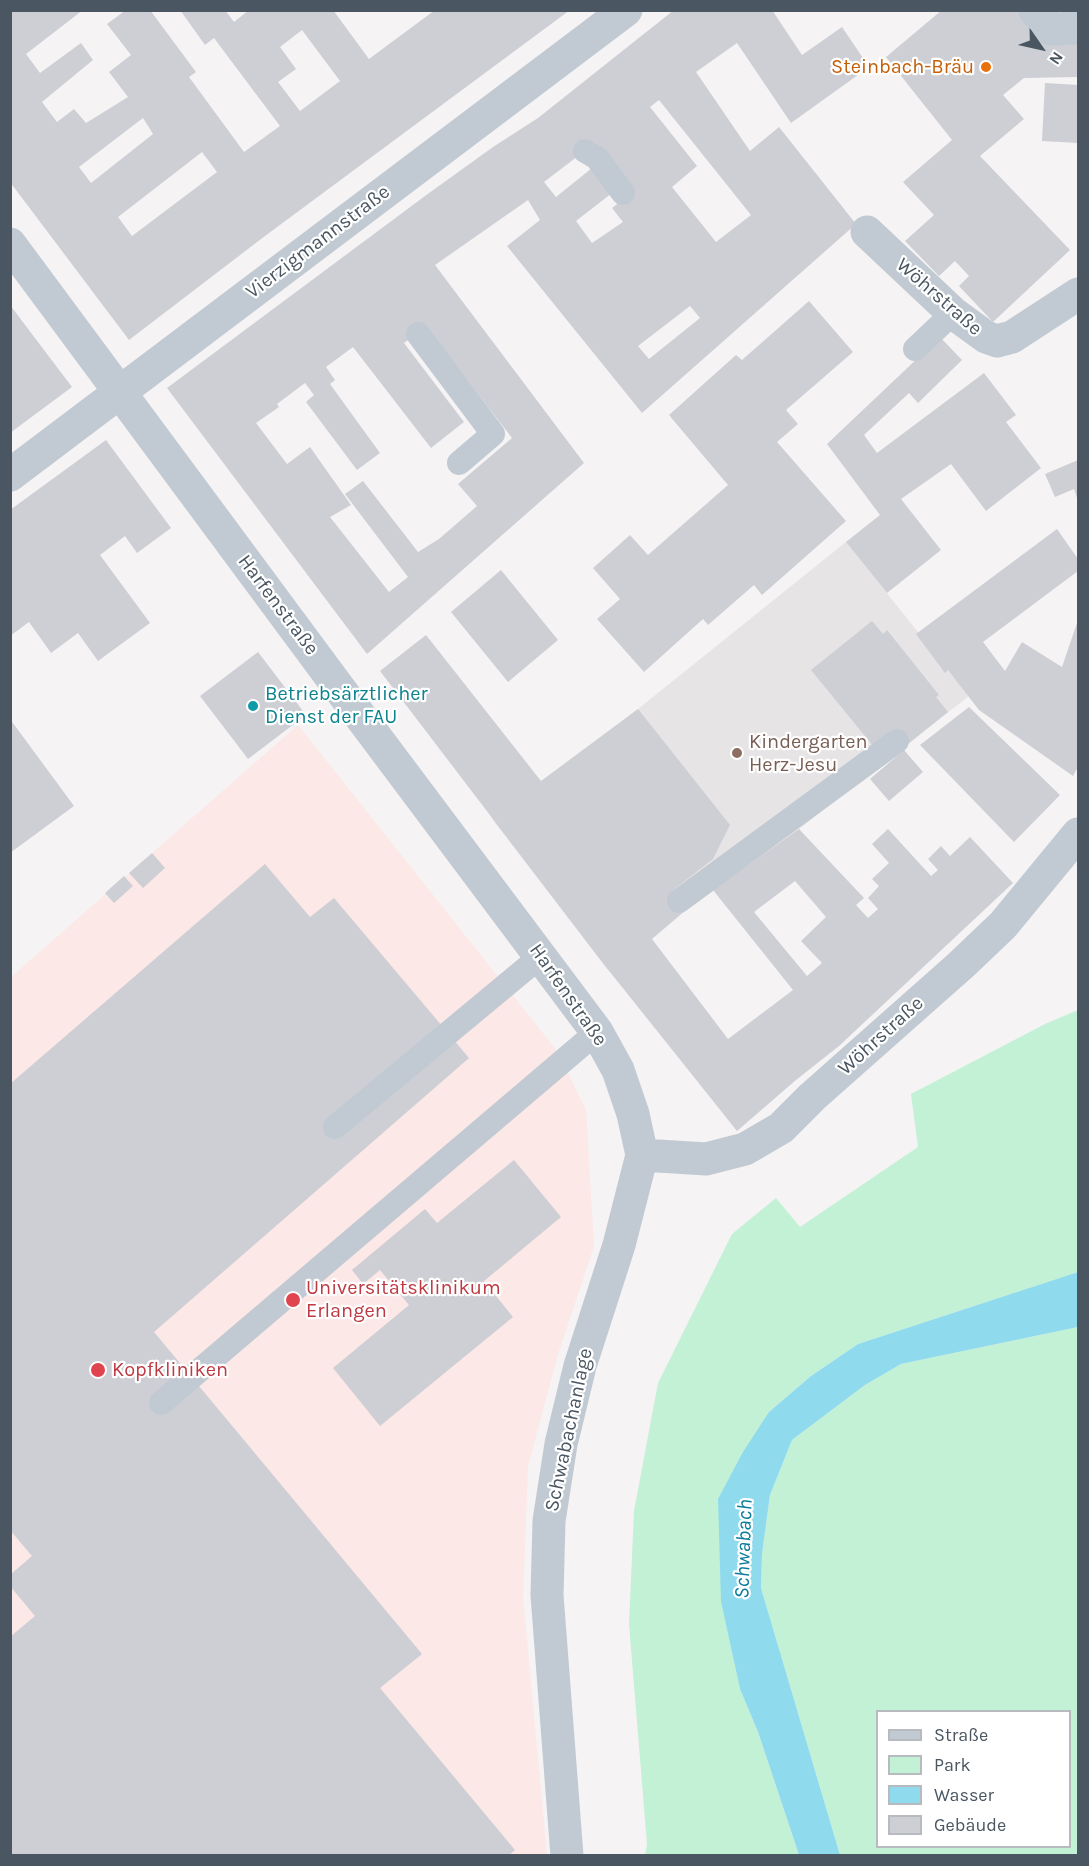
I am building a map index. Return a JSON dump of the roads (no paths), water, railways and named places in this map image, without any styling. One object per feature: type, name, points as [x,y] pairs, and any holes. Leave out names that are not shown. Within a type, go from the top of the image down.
[{"type":"street","name":"Vierzigmannstraße","points":[[10,475],[626,10]]},
{"type":"street","points":[[1035,10],[1050,29],[1078,28]]},
{"type":"street","name":"Wöhrstraße","points":[[867,232],[953,313],[986,337],[997,341],[1012,337],[1078,294]]},
{"type":"street","name":"Harfenstraße","points":[[10,244],[597,1032],[618,1070],[633,1114],[642,1155]]},
{"type":"street","name":"Wöhrstraße","points":[[642,1155],[706,1159],[745,1149],[781,1128],[1003,925],[1078,834]]},
{"type":"street","name":"Schwabachanlage","points":[[567,1856],[547,1595],[549,1521],[561,1444],[579,1366],[619,1245],[642,1155]]},
{"type":"lane","points":[[585,151],[597,158],[623,193]]},
{"type":"lane","points":[[915,350],[953,313]]},
{"type":"lane","points":[[417,334],[493,434],[459,463]]},
{"type":"lane","points":[[679,901],[897,741]]},
{"type":"lane","points":[[335,1127],[541,956]]},
{"type":"lane","points":[[161,1403],[597,1032]]},
{"type":"water","name":"Schwabach","points":[[1078,1272],[1078,1327],[901,1364],[865,1385],[792,1440],[770,1495],[762,1554],[761,1588],[840,1855],[799,1855],[758,1732],[740,1689],[721,1602],[718,1499],[743,1452],[769,1412],[811,1376],[858,1344]]},
{"type":"place","name":"Steinbach-Bräu","points":[[986,67]]},
{"type":"place","name":"Betriebsärztlicher Dienst der FAU","points":[[253,706]]},
{"type":"place","name":"Kindergarten Herz-Jesu","points":[[737,753]]},
{"type":"place","name":"Universitätsklinikum Erlangen","points":[[293,1300]]},
{"type":"place","name":"Kopfkliniken","points":[[98,1370]]}]
